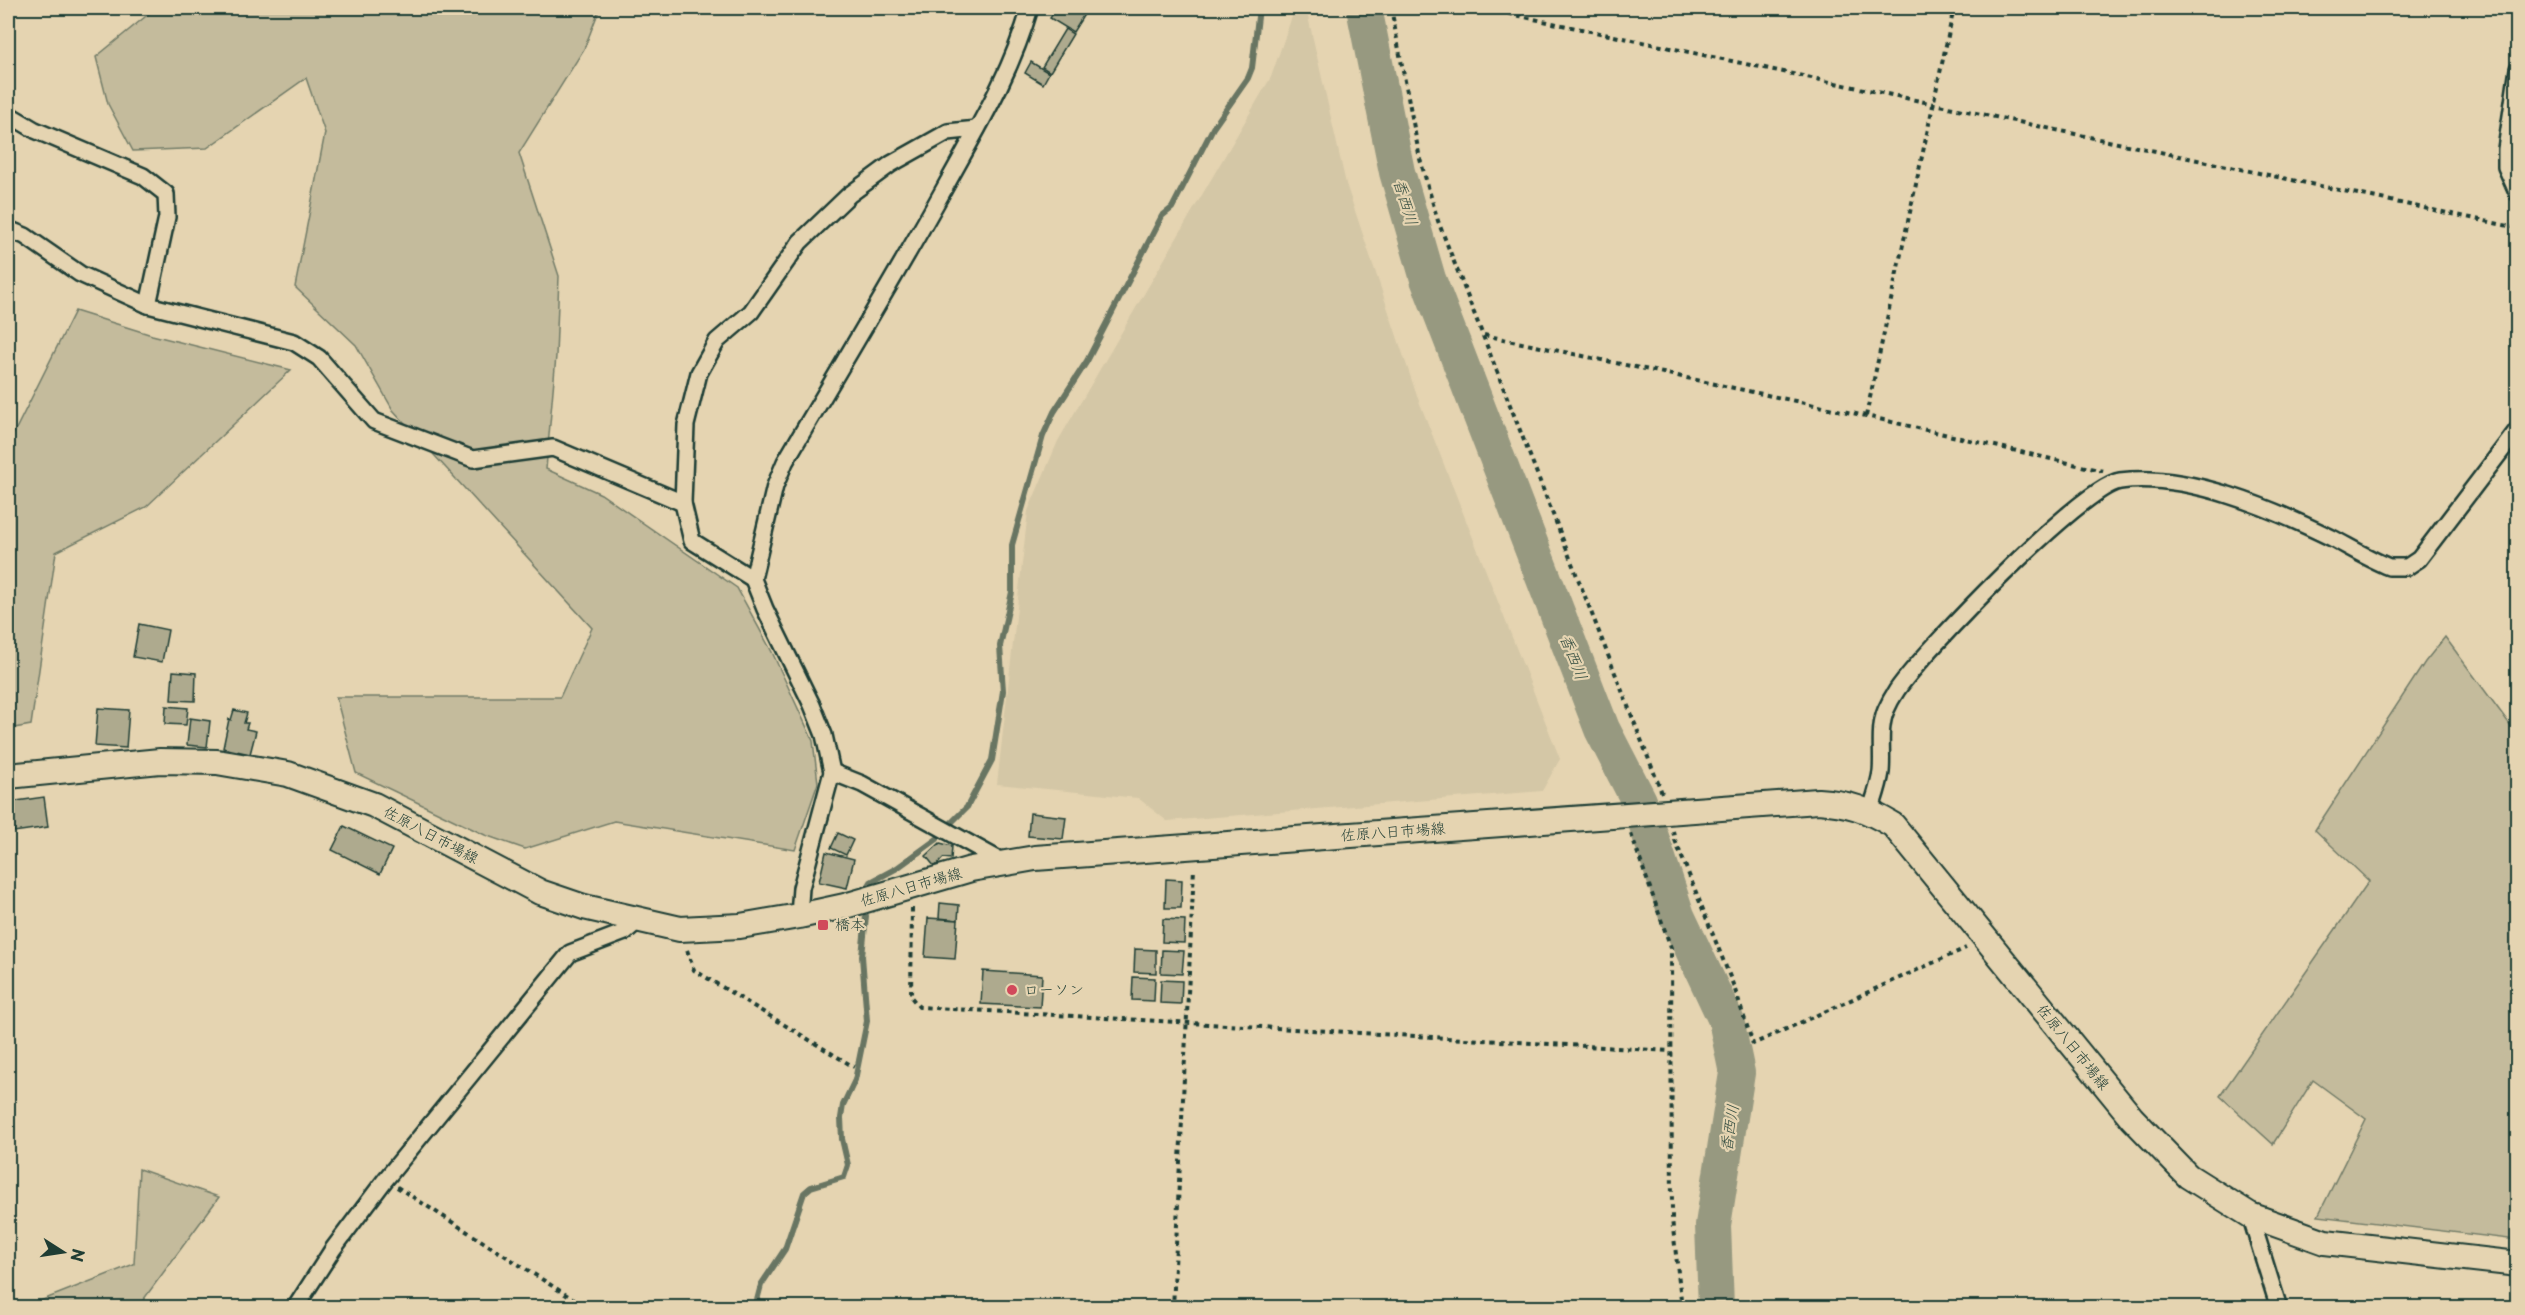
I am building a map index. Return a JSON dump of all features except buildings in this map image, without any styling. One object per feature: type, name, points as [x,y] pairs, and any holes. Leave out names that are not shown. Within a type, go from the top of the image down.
[{"type":"main road","name":"佐原八日市場線","points":[[8,776],[159,761],[217,762],[288,774],[374,805],[540,892],[584,907],[680,929],[740,926],[799,916],[845,906],[912,885],[1005,863],[1195,845],[1818,801],[1845,803],[1870,812],[1893,825],[2132,1118],[2188,1176],[2250,1215],[2325,1242],[2517,1264]]},
{"type":"street","points":[[753,579],[775,486],[785,462],[1001,87],[1018,48],[1030,8]]},
{"type":"street","points":[[2517,69],[2506,149],[2506,167],[2517,194]]},
{"type":"street","points":[[8,114],[35,130],[143,176],[166,194],[167,217],[148,305]]},
{"type":"street","points":[[799,916],[801,888],[832,772],[824,735],[753,579],[692,541],[683,503],[686,425],[699,372],[717,341],[751,312],[800,242],[849,195],[891,164],[948,132],[977,129]]},
{"type":"street","points":[[8,230],[26,236],[80,274],[148,305],[294,342],[319,358],[374,421],[472,459],[553,448],[683,503]]},
{"type":"street","points":[[1870,812],[1881,773],[1881,734],[1885,712],[1896,690],[1924,657],[2044,535],[2093,493],[2118,481],[2150,481],[2188,485],[2240,500],[2333,538],[2389,567],[2407,567],[2419,559],[2517,429]]},
{"type":"street","points":[[832,772],[862,784],[1005,863]]},
{"type":"street","points":[[295,1308],[333,1248],[385,1180],[570,953],[626,932],[639,920]]},
{"type":"street","points":[[2250,1215],[2279,1308]]},
{"type":"path","points":[[1391,8],[1420,159],[1438,221],[1650,765],[1668,813],[1675,840],[1734,987],[1753,1044],[1986,939]]},
{"type":"path","points":[[1482,8],[2517,228]]},
{"type":"path","points":[[1866,416],[1954,8]]},
{"type":"path","points":[[1483,335],[1866,416],[2100,470],[2118,481]]},
{"type":"path","points":[[1629,816],[1671,948],[1671,1219],[1682,1308]]},
{"type":"path","points":[[1173,1308],[1195,845]]},
{"type":"path","points":[[912,885],[911,997],[919,1007],[1670,1051]]},
{"type":"path","points":[[680,929],[694,970],[854,1067]]},
{"type":"path","points":[[385,1180],[587,1308]]},
{"type":"shaded area","points":[[156,8],[600,8],[584,49],[519,153],[559,276],[556,356],[546,469],[601,494],[737,588],[772,652],[813,741],[818,783],[795,850],[614,821],[525,849],[485,835],[356,773],[336,697],[560,697],[592,628],[393,410],[356,345],[295,287],[325,133],[306,78],[207,148],[133,151],[108,104],[96,57]]},
{"type":"shaded area","points":[[1295,8],[1306,8],[1346,184],[1417,396],[1560,759],[1542,791],[1167,821],[1138,798],[997,784],[1028,511],[1058,441],[1271,77]]},
{"type":"shaded area","points":[[75,311],[152,335],[291,370],[146,507],[56,552],[31,725],[8,729],[8,445]]},
{"type":"shaded area","points":[[2445,637],[2517,734],[2517,1240],[2318,1216],[2366,1119],[2313,1080],[2273,1144],[2220,1096],[2369,881],[2315,830],[2425,662]]},
{"type":"shaded area","points":[[139,1169],[219,1197],[138,1307],[25,1307],[134,1264]]},
{"type":"waterway","points":[[951,823],[967,807],[992,760],[1003,691],[1000,646],[1012,592],[1012,545],[1043,436],[1054,412],[1087,361],[1162,216],[1172,208],[1213,128],[1248,78],[1252,68],[1259,8]]},
{"type":"waterway","name":"香西川","points":[[1364,8],[1397,172],[1428,279],[1602,729],[1639,801],[1677,916],[1726,1020],[1737,1073],[1713,1225],[1716,1308]]},
{"type":"waterway","points":[[868,887],[871,882],[897,868],[937,839]]},
{"type":"waterway","points":[[755,1308],[761,1285],[785,1249],[804,1193],[811,1187],[844,1177],[848,1165],[842,1139],[841,1118],[843,1105],[855,1080],[867,1021],[862,956],[866,916]]},
{"type":"place","name":"橋本","points":[[823,925]]},
{"type":"place","name":"ローソン","points":[[1012,990]]}]
